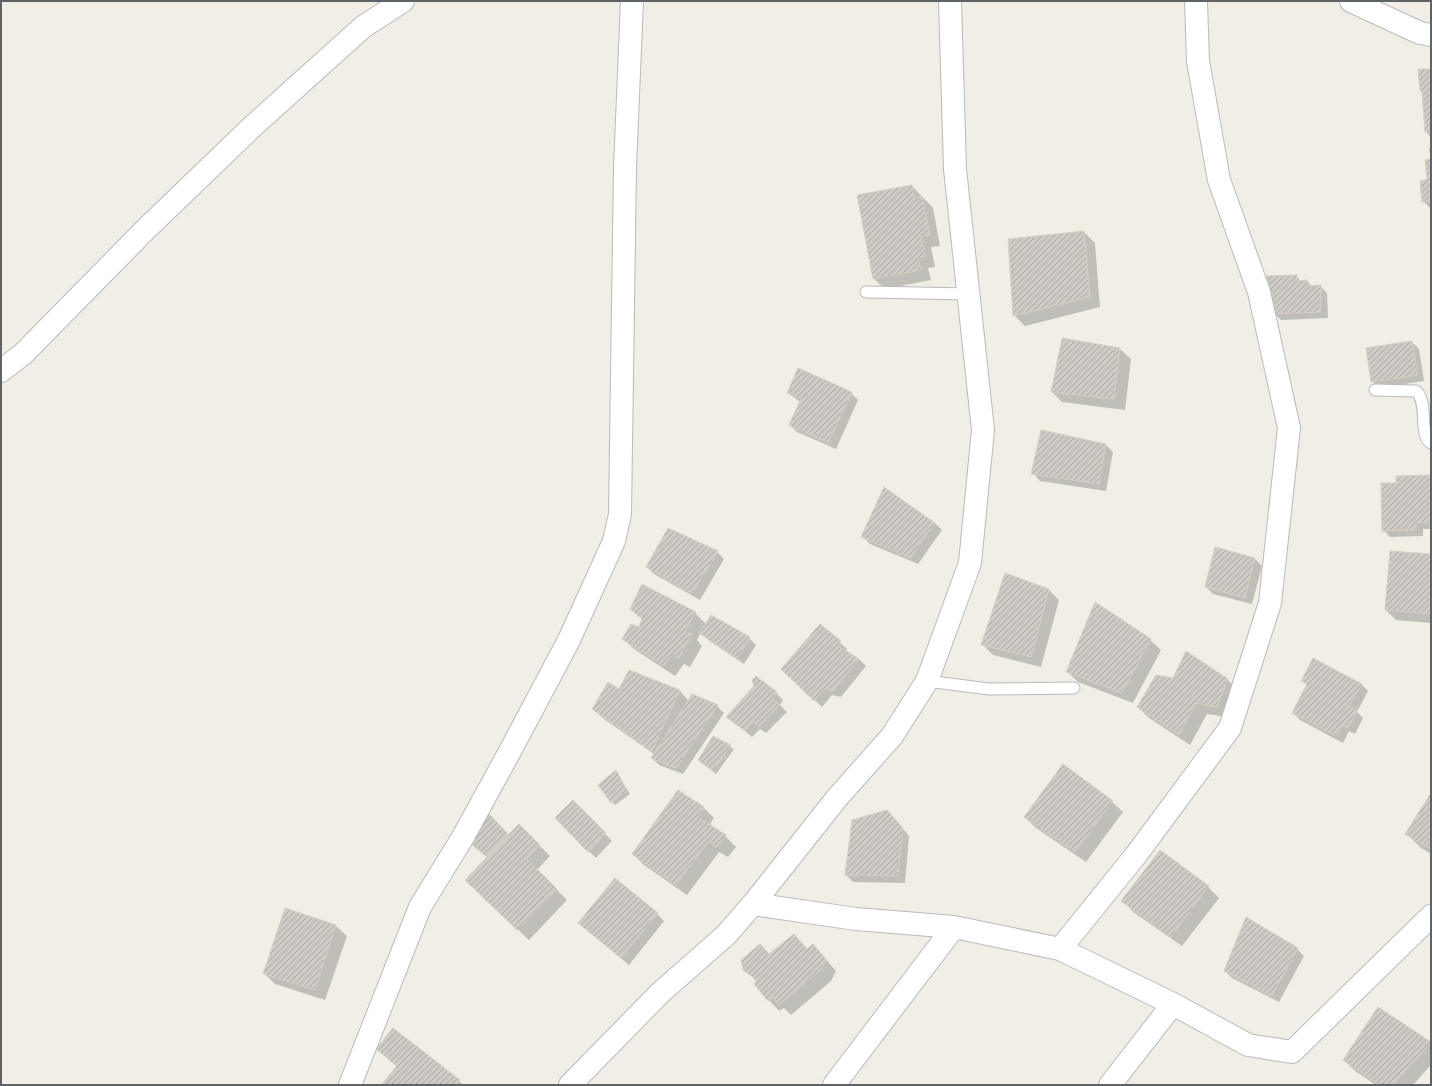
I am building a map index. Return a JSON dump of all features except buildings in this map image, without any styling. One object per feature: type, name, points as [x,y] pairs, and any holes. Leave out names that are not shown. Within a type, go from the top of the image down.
[{"type":"street","points":[[1,371],[23,354],[146,229],[253,126],[363,27],[403,1]]},
{"type":"street","points":[[350,1085],[420,907],[509,754],[569,640],[614,541],[620,514],[625,166],[632,1]]},
{"type":"street","points":[[570,1085],[660,993],[726,935],[753,904],[837,798],[892,736],[926,680],[970,563],[983,430],[970,294],[955,169],[950,1]]},
{"type":"street","points":[[1060,949],[1136,855],[1230,728],[1270,603],[1289,428],[1259,292],[1218,180],[1198,61],[1196,1]]},
{"type":"street","points":[[1352,1],[1420,33],[1431,35]]},
{"type":"street","points":[[753,904],[856,920],[954,927],[1060,949],[1173,1004],[1248,1045],[1292,1052],[1431,916]]},
{"type":"street","points":[[834,1085],[954,927]]},
{"type":"street","points":[[1110,1085],[1173,1004]]},
{"type":"lane","points":[[866,292],[970,294]]},
{"type":"lane","points":[[1375,390],[1416,391],[1420,394],[1425,436],[1431,443]]},
{"type":"lane","points":[[926,680],[989,689],[1074,688]]}]
